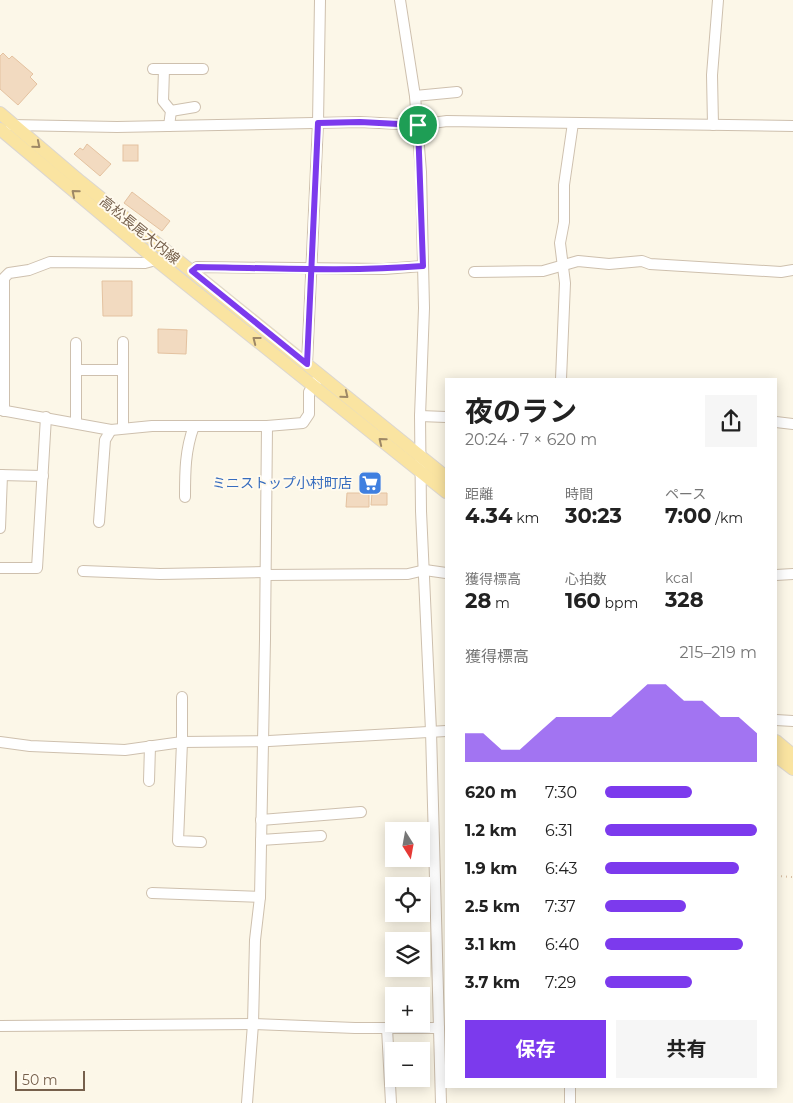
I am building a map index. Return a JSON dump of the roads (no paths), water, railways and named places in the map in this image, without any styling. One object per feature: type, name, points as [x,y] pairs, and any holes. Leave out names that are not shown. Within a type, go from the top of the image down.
[{"type":"main road","name":"高松長尾大内線","points":[[0,113],[4,126],[156,260],[420,455],[445,477]]},
{"type":"main road","name":"高松長尾大内線","points":[[4,126],[80,182],[307,364],[316,380],[445,491]]},
{"type":"main road","points":[[777,742],[793,754]]},
{"type":"main road","points":[[777,757],[793,769]]},
{"type":"street","points":[[307,364],[318,123],[320,0]]},
{"type":"street","points":[[400,0],[418,125],[424,308],[420,416],[421,511],[431,732],[440,1103]]},
{"type":"street","points":[[713,126],[712,75],[718,0]]},
{"type":"street","points":[[153,69],[202,69]]},
{"type":"street","points":[[164,69],[164,101],[170,112],[169,126]]},
{"type":"street","points":[[415,96],[457,92]]},
{"type":"street","points":[[170,112],[196,107]]},
{"type":"street","points":[[4,126],[169,126],[360,122],[418,125],[447,121],[793,126]]},
{"type":"street","points":[[561,378],[565,283],[560,243],[564,222],[564,185],[573,123]]},
{"type":"street","points":[[156,260],[145,263],[50,262],[29,270],[9,273],[4,278],[2,410],[111,430],[152,426],[267,426],[304,423],[309,414],[309,392],[316,380]]},
{"type":"street","points":[[474,272],[543,271],[578,261],[609,264],[642,261],[650,264],[781,272],[793,270]]},
{"type":"street","points":[[192,271],[197,267],[384,269],[423,266]]},
{"type":"street","points":[[123,342],[123,428]]},
{"type":"street","points":[[76,343],[76,423]]},
{"type":"street","points":[[76,370],[123,370]]},
{"type":"street","points":[[420,416],[445,417]]},
{"type":"street","points":[[0,568],[37,568],[46,417]]},
{"type":"street","points":[[777,422],[793,424]]},
{"type":"street","points":[[185,497],[185,463],[188,443],[194,426]]},
{"type":"street","points":[[246,1103],[253,1024],[255,940],[260,897],[267,426]]},
{"type":"street","points":[[99,522],[105,440],[111,430]]},
{"type":"street","points":[[0,528],[1,475],[43,476]]},
{"type":"street","points":[[83,571],[160,574],[408,574],[425,570],[445,573]]},
{"type":"street","points":[[777,575],[793,574]]},
{"type":"street","points":[[182,698],[178,841],[201,842]]},
{"type":"street","points":[[777,720],[793,721]]},
{"type":"street","points":[[0,742],[30,746],[125,750],[182,742],[263,741],[445,731]]},
{"type":"street","points":[[149,781],[150,746]]},
{"type":"street","points":[[261,820],[361,812]]},
{"type":"street","points":[[261,840],[321,836]]},
{"type":"street","points":[[152,893],[260,897]]},
{"type":"street","points":[[0,1026],[253,1024],[385,1028]]},
{"type":"street","points":[[430,1028],[439,1028]]},
{"type":"street","points":[[387,1032],[391,1103]]},
{"type":"street","points":[[570,1088],[570,1103]]},
{"type":"place","name":"ミニストップ小村町店","points":[[370,483]]}]
